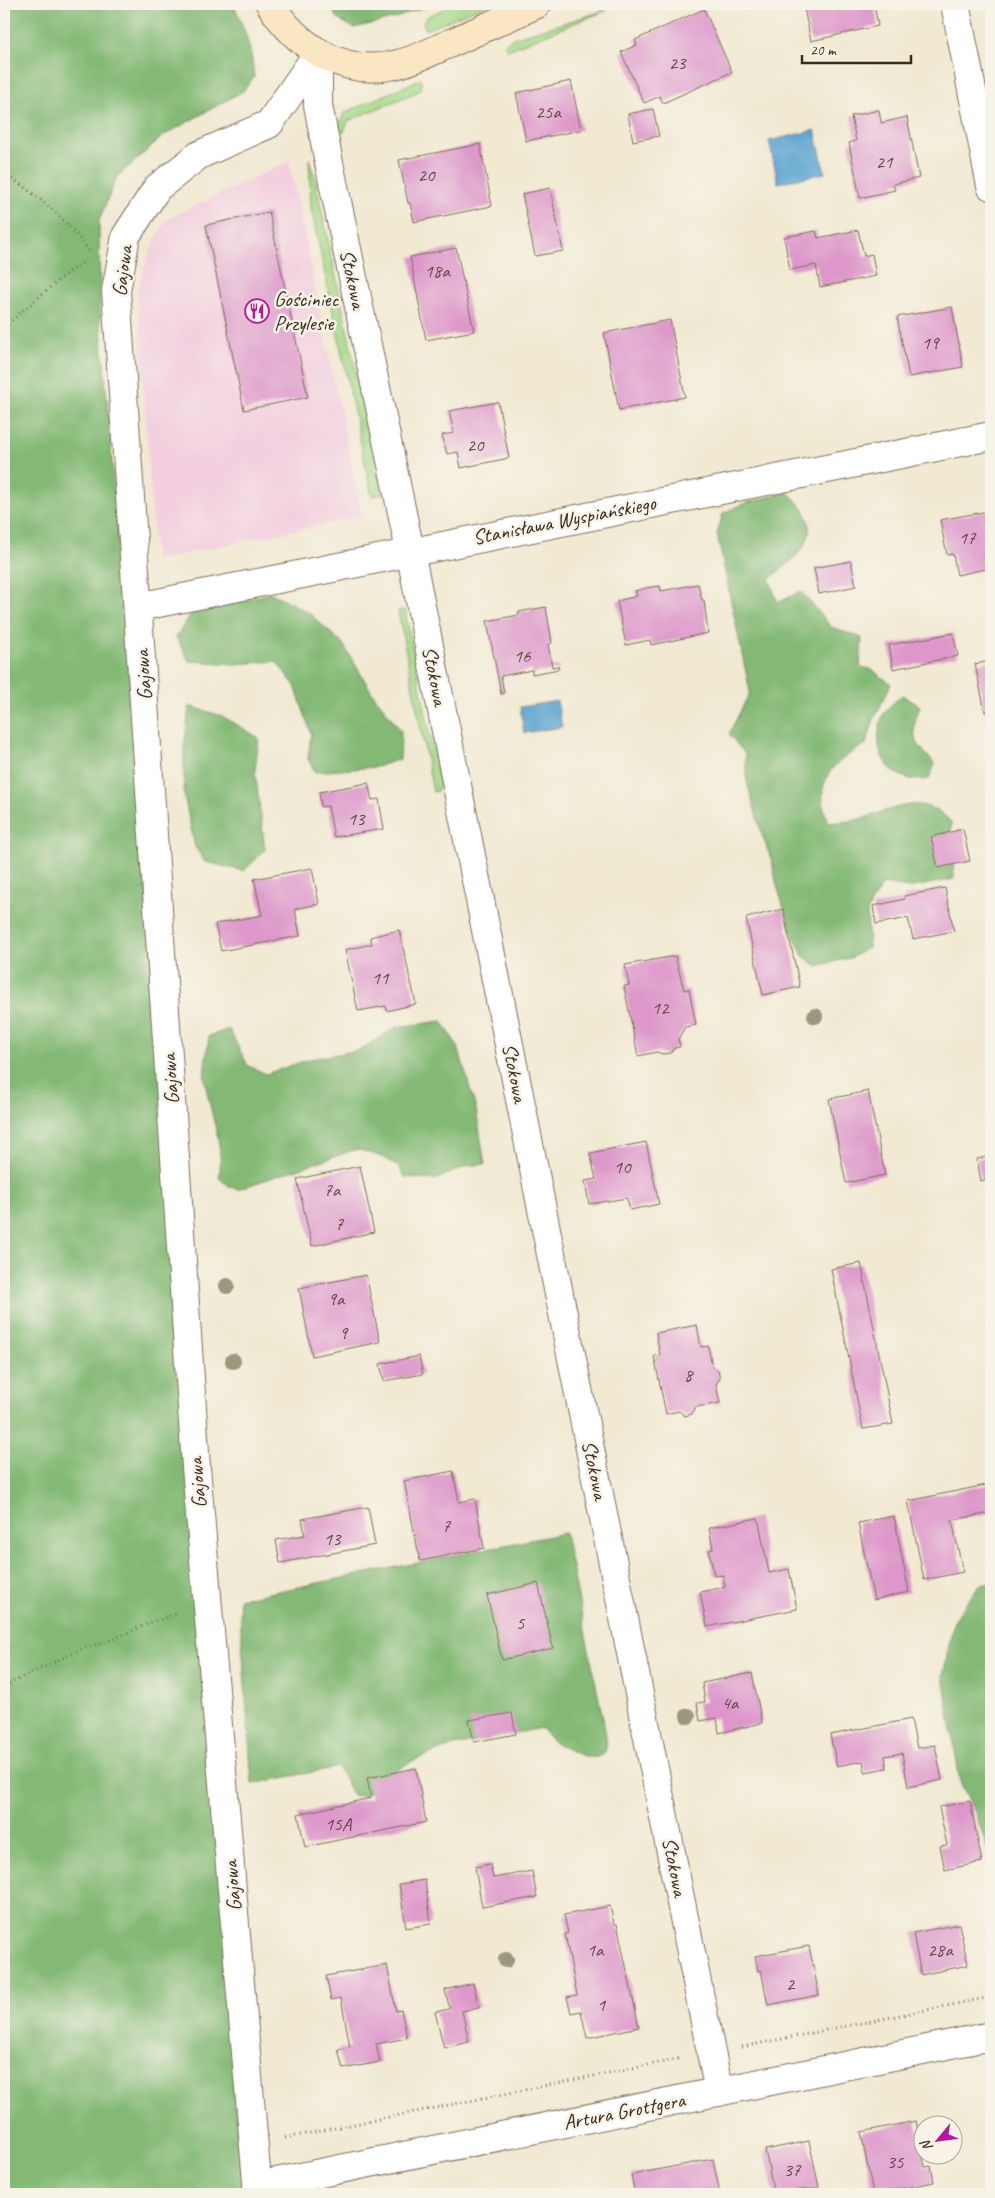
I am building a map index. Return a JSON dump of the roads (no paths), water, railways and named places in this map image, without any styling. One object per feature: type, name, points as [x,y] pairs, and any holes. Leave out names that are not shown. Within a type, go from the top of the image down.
[{"type":"street","points":[[270,4],[288,29],[318,53],[341,63],[361,67],[394,66],[423,56],[537,4]]},
{"type":"street","points":[[955,4],[991,186]]},
{"type":"street","name":"Stokowa","points":[[318,53],[318,105],[328,158],[410,551],[719,2092]]},
{"type":"street","name":"Gajowa","points":[[257,2190],[196,1467],[116,291],[126,236],[157,188],[199,155],[269,124],[318,53]]},
{"type":"street","name":"Stanisława Wyspiańskiego","points":[[138,607],[991,436]]},
{"type":"street","name":"Artura Grottgera","points":[[257,2190],[991,2036]]},
{"type":"water","points":[[815,130],[825,173],[778,183],[769,141]]},
{"type":"water","points":[[557,701],[562,727],[524,733],[520,707]]},
{"type":"place","name":"Gościniec Przylesie","points":[[257,311]]}]
